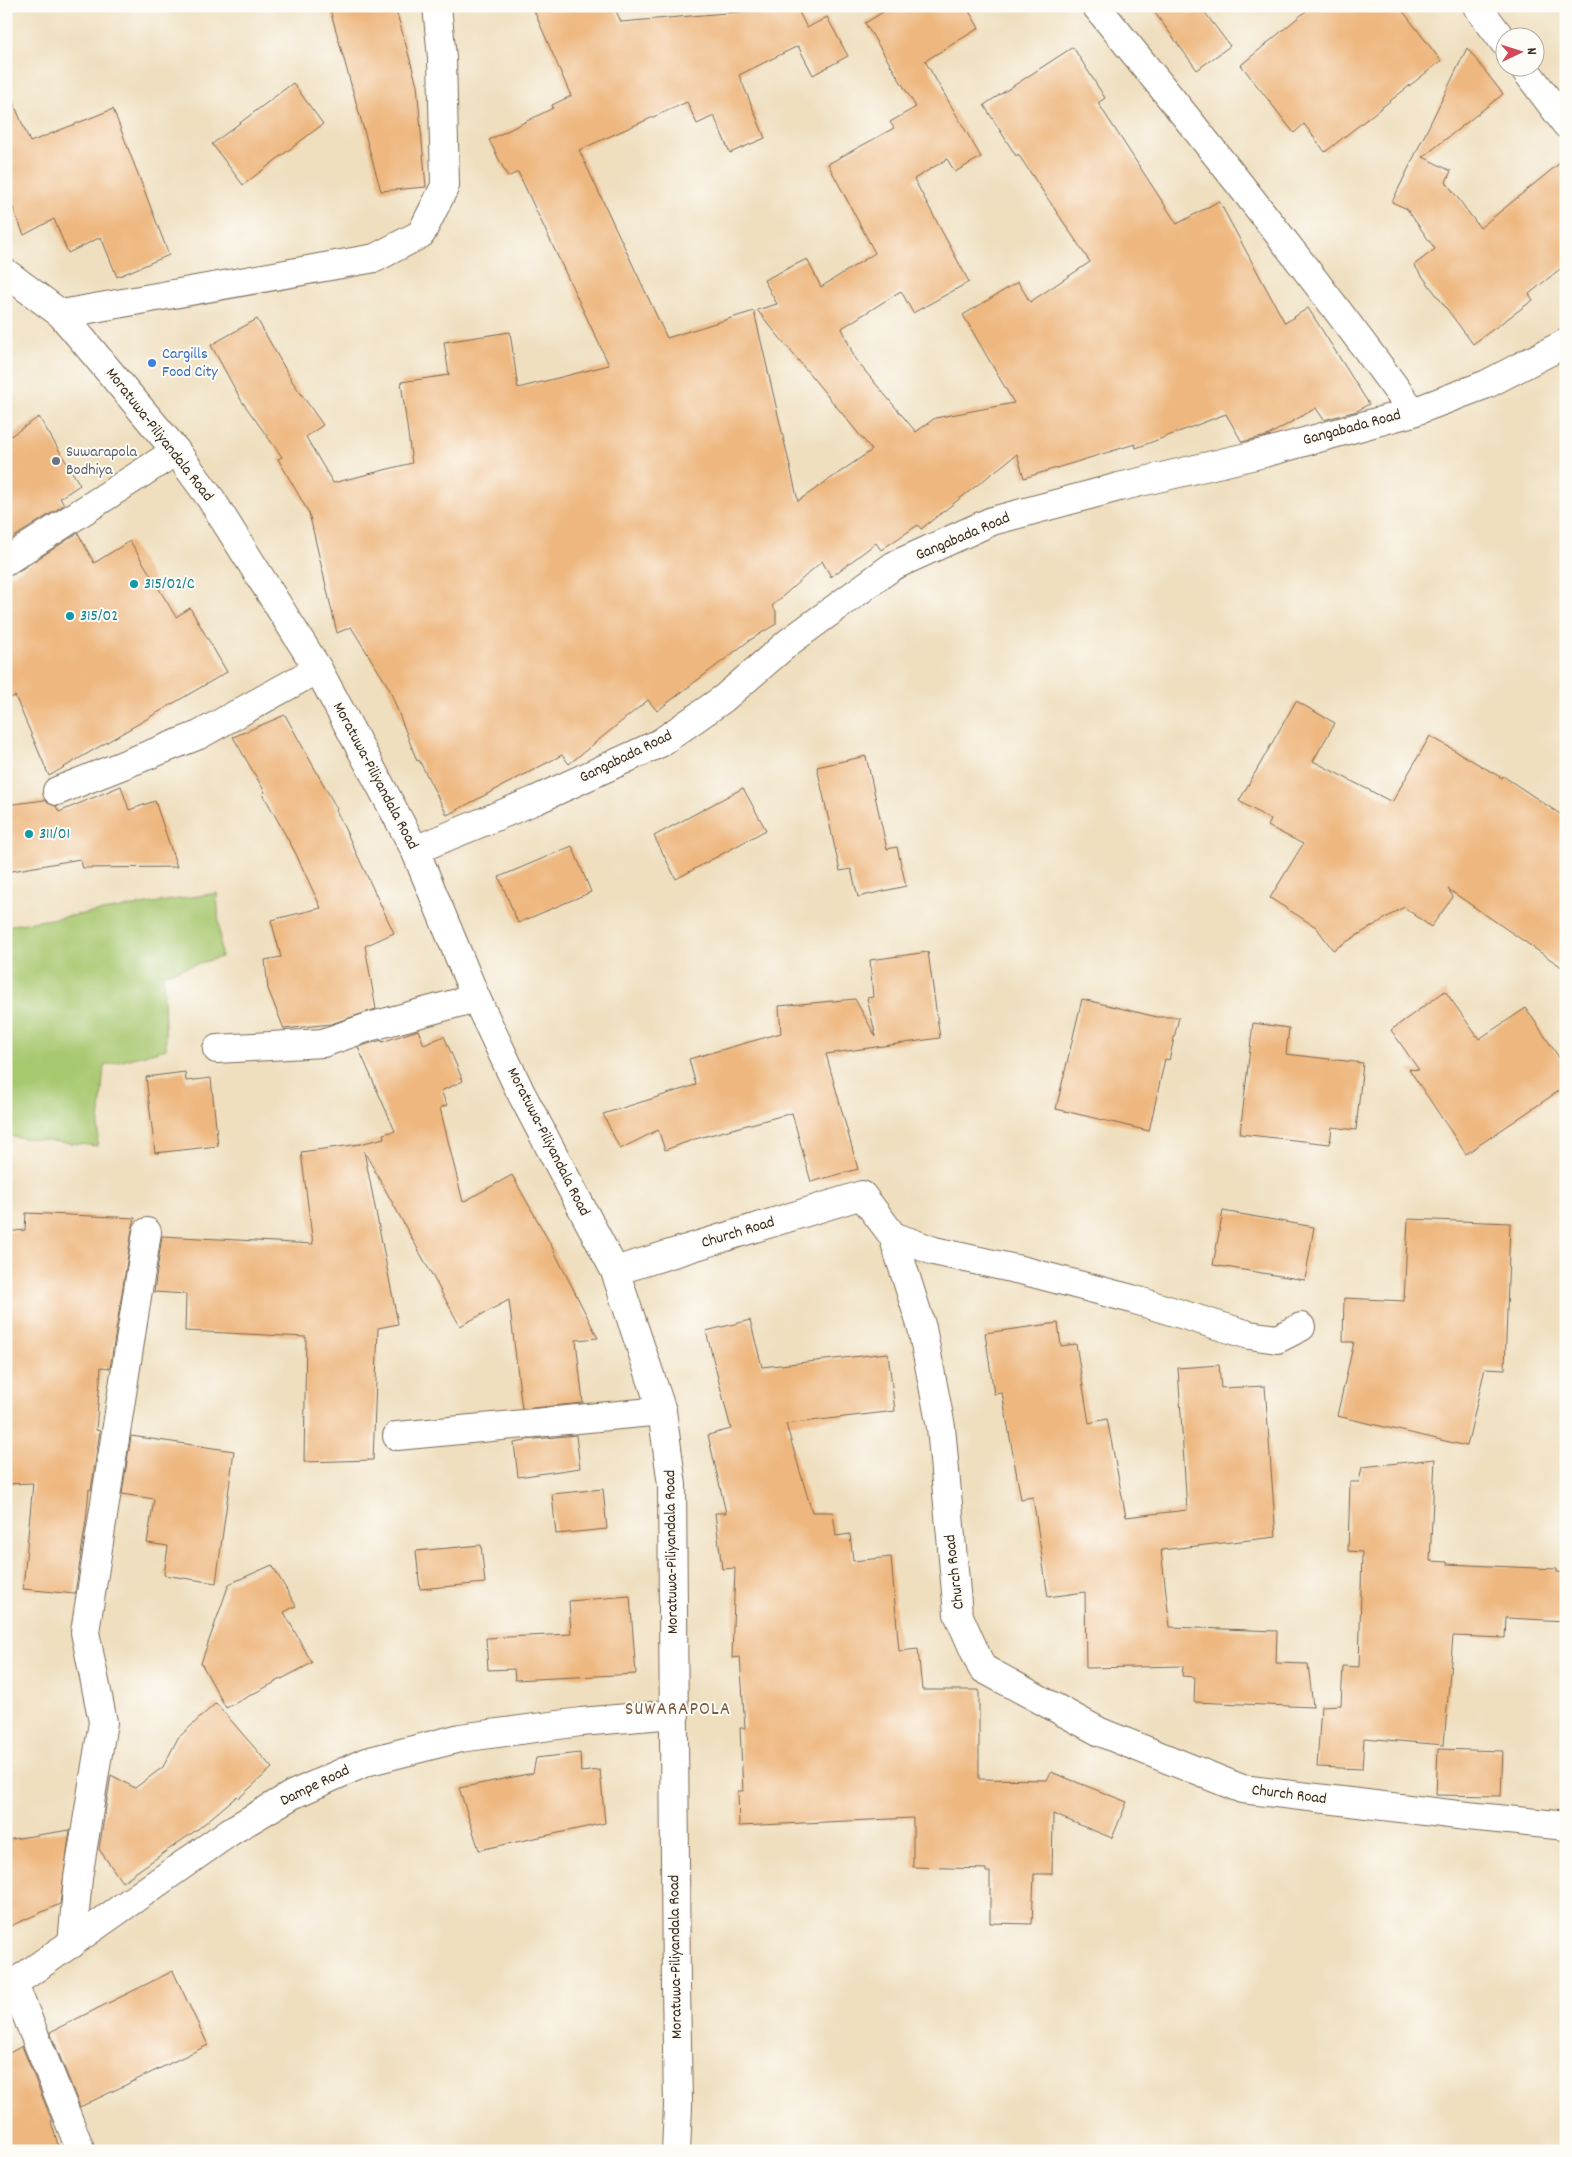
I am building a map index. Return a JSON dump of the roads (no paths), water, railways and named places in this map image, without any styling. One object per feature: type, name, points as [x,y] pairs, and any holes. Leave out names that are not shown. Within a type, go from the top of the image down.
[{"type":"street","points":[[61,314],[375,258],[421,234],[445,186],[442,58],[438,6]]},
{"type":"street","points":[[1096,6],[1190,121],[1333,302],[1412,412]]},
{"type":"street","points":[[1477,6],[1494,29]]},
{"type":"street","points":[[1532,78],[1566,124]]},
{"type":"street","name":"Moratuwa-Piliyandala Road","points":[[6,273],[61,314],[176,452],[211,499],[318,669],[415,850],[476,998],[520,1091],[615,1271],[662,1411],[672,1484],[678,2106],[676,2151]]},
{"type":"street","name":"Gangabada Road","points":[[415,850],[536,800],[660,743],[723,699],[789,642],[893,566],[992,521],[1119,487],[1264,453],[1412,412],[1487,384],[1566,343]]},
{"type":"street","points":[[6,561],[176,452]]},
{"type":"street","points":[[57,791],[199,735],[318,669]]},
{"type":"street","points":[[217,1049],[323,1042],[369,1027],[476,998]]},
{"type":"street","name":"Church Road","points":[[615,1271],[862,1195],[893,1236],[922,1328],[941,1428],[958,1614],[982,1668],[1100,1732],[1242,1789],[1566,1826]]},
{"type":"street","points":[[72,1944],[78,1878],[103,1722],[85,1632],[147,1232]]},
{"type":"street","points":[[893,1236],[934,1251],[1132,1300],[1249,1335],[1277,1339],[1301,1327]]},
{"type":"street","points":[[397,1436],[662,1411]]},
{"type":"street","name":"Dampe Road","points":[[10,1987],[231,1831],[292,1795],[366,1762],[460,1738],[581,1722],[675,1714]]},
{"type":"street","points":[[10,1987],[81,2151]]},
{"type":"place","name":"Cargills Food City","points":[[152,363]]},
{"type":"place","name":"Suwarapola Bodhiya","points":[[56,461]]},
{"type":"place","name":"315/02/C","points":[[134,584]]},
{"type":"place","name":"315/02","points":[[70,616]]},
{"type":"place","name":"311/01","points":[[29,834]]},
{"type":"district","name":"SUWARAPOLA","points":[[678,1710]]}]
